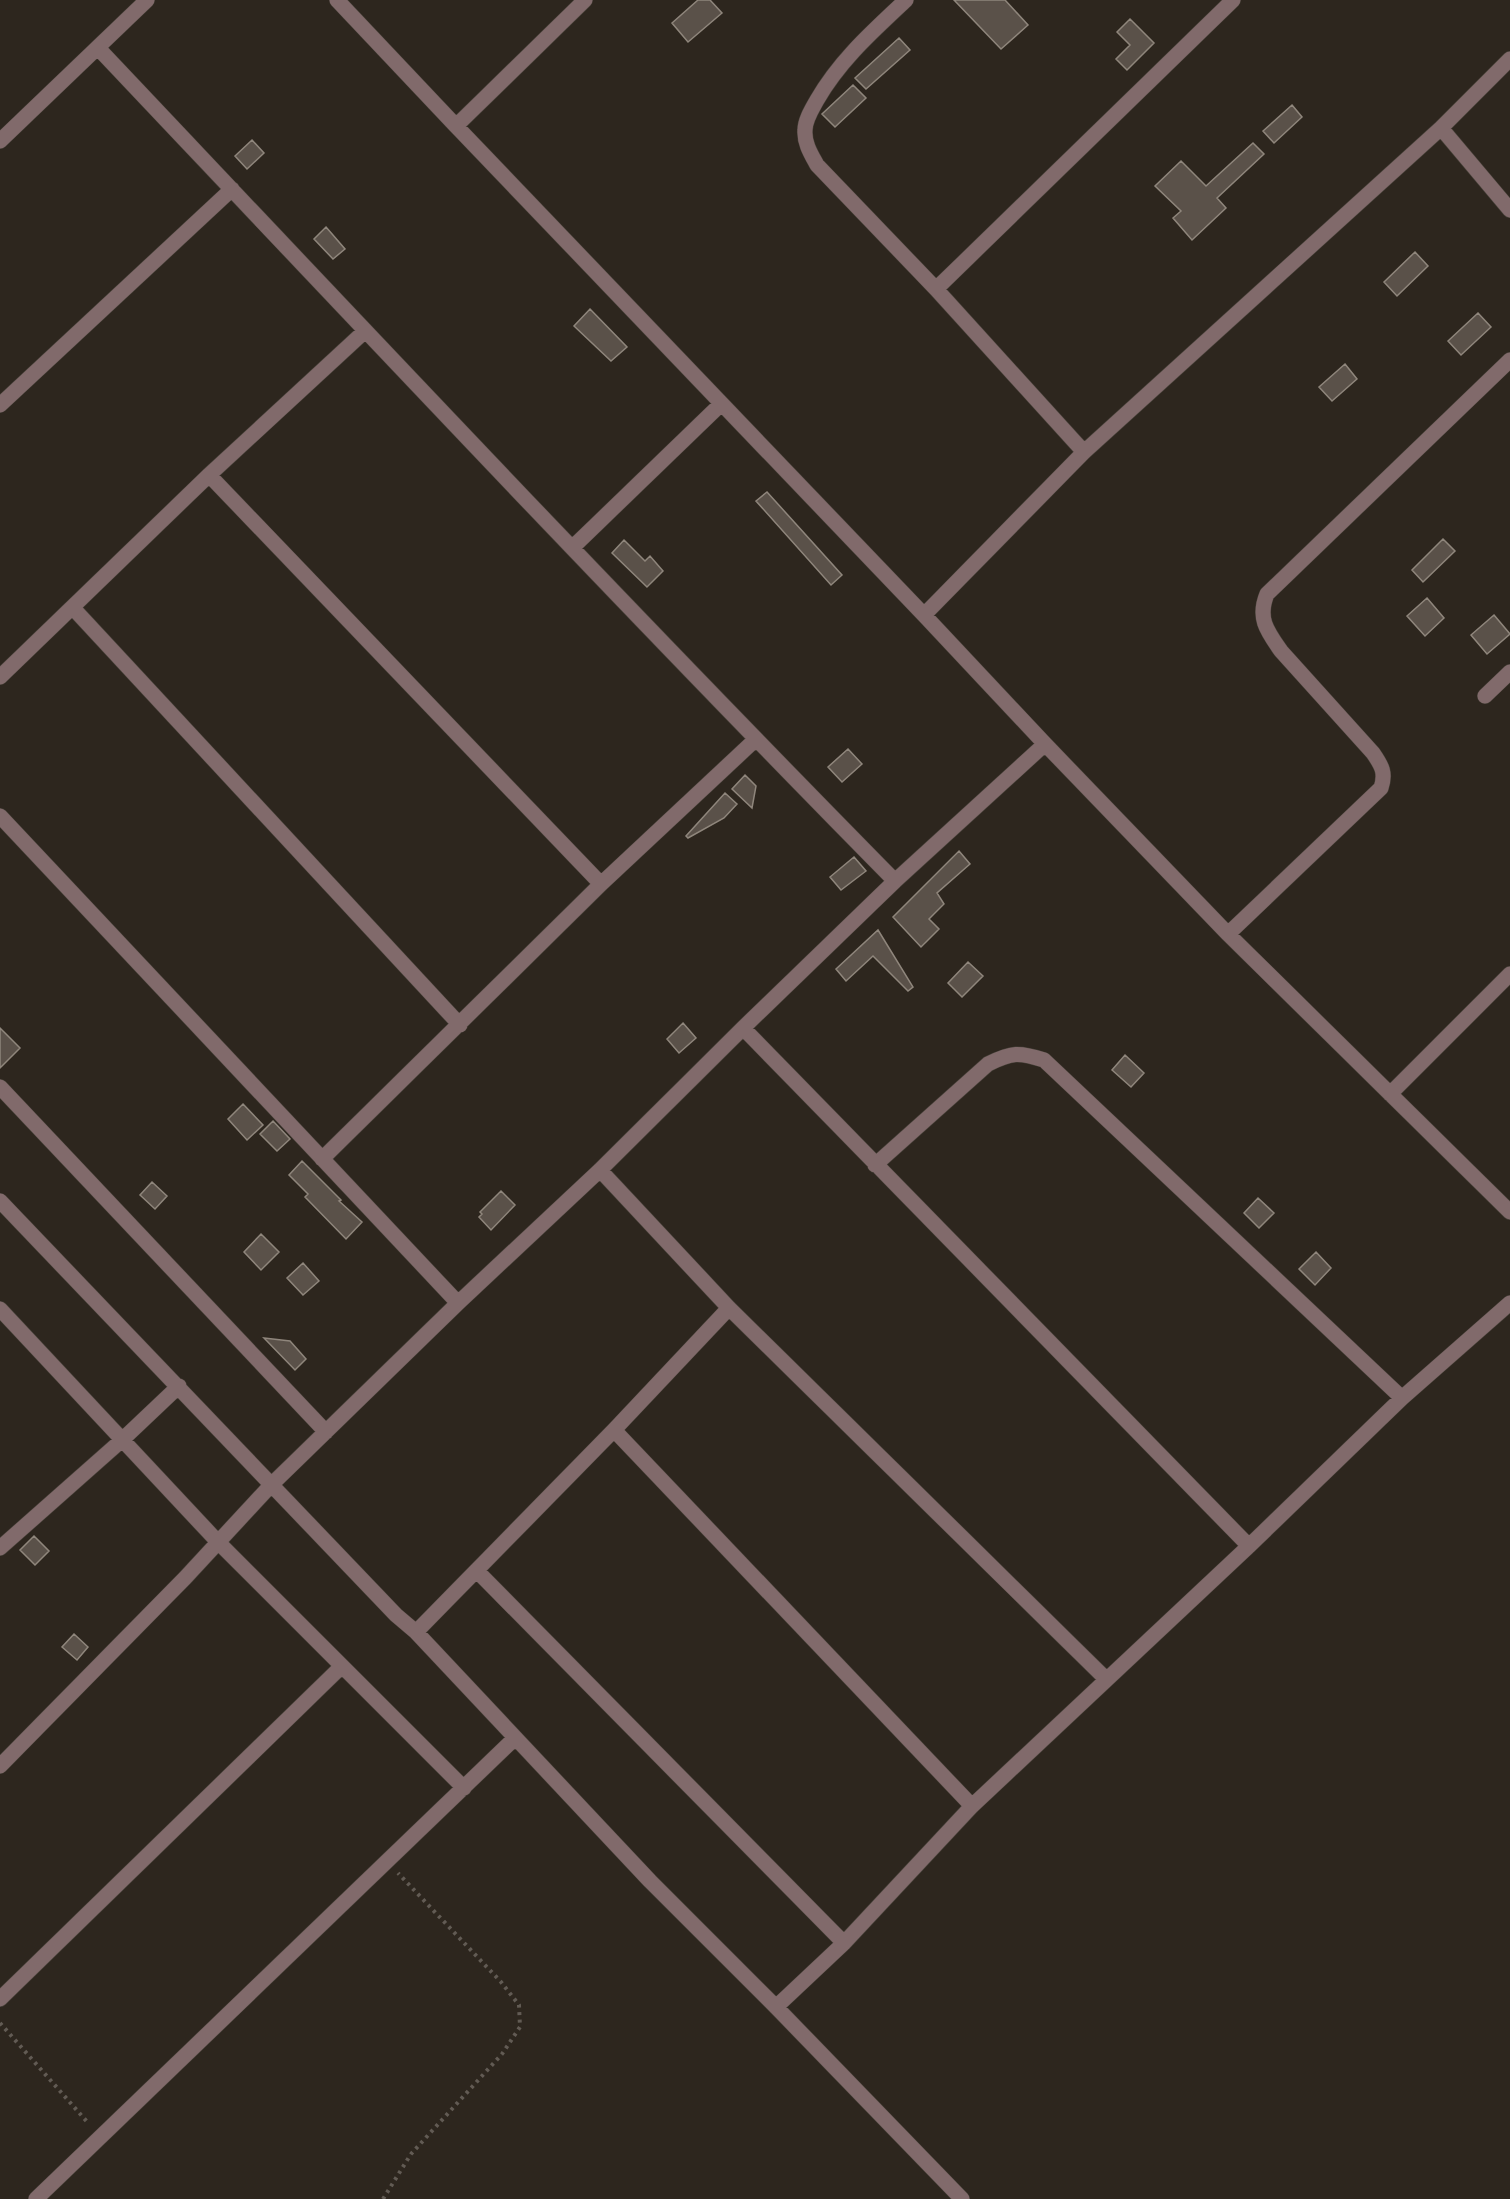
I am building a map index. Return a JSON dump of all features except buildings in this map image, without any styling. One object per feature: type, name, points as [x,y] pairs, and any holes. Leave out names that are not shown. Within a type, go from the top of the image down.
[{"type":"street","points":[[0,141],[147,0]]},
{"type":"street","points":[[337,0],[1228,934],[1510,1212]]},
{"type":"street","points":[[456,126],[585,0]]},
{"type":"street","points":[[906,0],[853,50],[830,79],[810,112],[805,129],[810,153],[817,165],[936,289],[1084,452]]},
{"type":"street","points":[[936,289],[1233,0]]},
{"type":"street","points":[[98,48],[365,331],[756,739],[896,881]]},
{"type":"street","points":[[924,615],[1084,452],[1441,128],[1510,59]]},
{"type":"street","points":[[1441,128],[1510,210]]},
{"type":"street","points":[[0,405],[232,189]]},
{"type":"street","points":[[0,676],[73,608],[208,475],[365,331]]},
{"type":"street","points":[[1228,934],[1381,788],[1385,775],[1382,765],[1373,753],[1281,651],[1271,636],[1263,623],[1262,606],[1267,594],[1510,360]]},
{"type":"street","points":[[573,548],[722,404]]},
{"type":"street","points":[[208,475],[601,884]]},
{"type":"street","points":[[73,608],[460,1024]]},
{"type":"street","points":[[1485,696],[1510,672]]},
{"type":"street","points":[[322,1159],[601,884],[756,739]]},
{"type":"street","points":[[0,1766],[185,1578],[272,1484],[458,1303],[600,1170],[896,881],[1045,744]]},
{"type":"street","points":[[0,816],[458,1303]]},
{"type":"street","points":[[1390,1094],[1510,974]]},
{"type":"street","points":[[743,1028],[875,1166],[1249,1546]]},
{"type":"street","points":[[875,1166],[988,1064],[1008,1053],[1025,1054],[1044,1059],[1402,1398]]},
{"type":"street","points":[[0,1088],[326,1432]]},
{"type":"street","points":[[600,1170],[729,1308],[1106,1680]]},
{"type":"street","points":[[0,1201],[396,1615],[416,1632],[650,1881],[777,2007],[962,2199]]},
{"type":"street","points":[[777,2007],[844,1943],[972,1806],[1249,1546],[1402,1398],[1510,1303]]},
{"type":"street","points":[[416,1632],[614,1430],[729,1308]]},
{"type":"street","points":[[0,1309],[217,1541],[464,1788]]},
{"type":"street","points":[[2,1543],[122,1440],[179,1386]]},
{"type":"street","points":[[614,1430],[972,1806]]},
{"type":"street","points":[[477,1571],[844,1943]]},
{"type":"street","points":[[0,2000],[342,1666]]},
{"type":"street","points":[[36,2199],[515,1738]]},
{"type":"path","points":[[383,2199],[411,2154],[502,2054],[520,2027],[519,2005],[501,1982],[387,1862]]},
{"type":"path","points":[[0,2024],[101,2138]]}]
